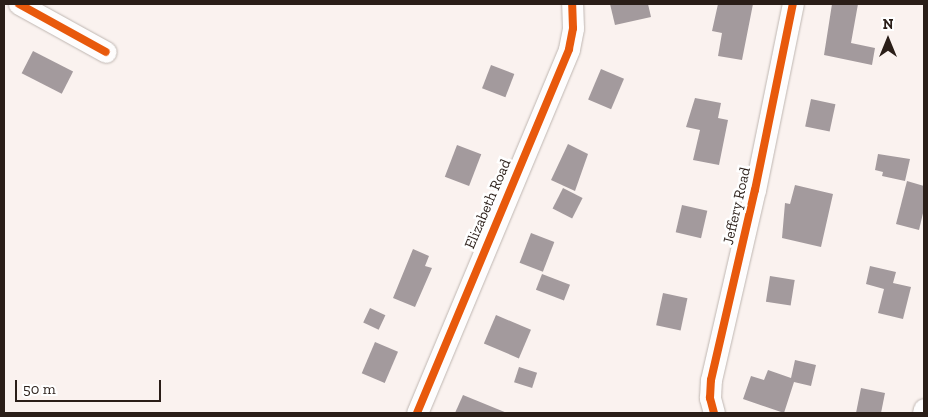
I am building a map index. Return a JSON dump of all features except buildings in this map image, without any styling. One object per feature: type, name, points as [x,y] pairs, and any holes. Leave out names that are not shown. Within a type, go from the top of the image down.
[{"type":"street","points":[[20,4],[106,52]]},
{"type":"street","name":"Elizabeth Road","points":[[417,413],[569,49],[573,28],[572,4]]},
{"type":"street","name":"Jeffery Road","points":[[714,413],[711,380],[757,180],[793,4]]},
{"type":"street","points":[[923,413],[924,409]]},
{"type":"cycle path","points":[[19,4],[106,52]]},
{"type":"cycle path","points":[[417,413],[569,49],[573,28],[572,4]]},
{"type":"cycle path","points":[[714,413],[710,398],[711,380],[755,190],[793,4]]}]
